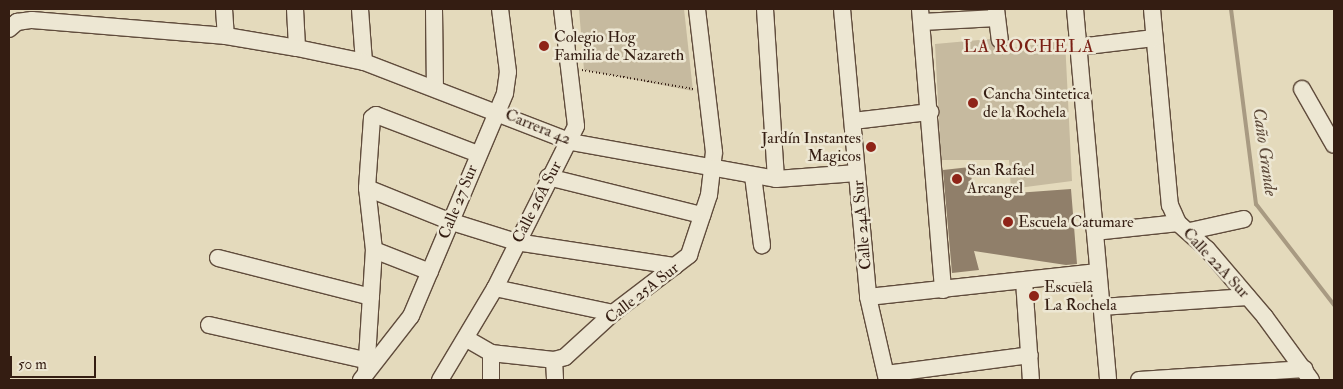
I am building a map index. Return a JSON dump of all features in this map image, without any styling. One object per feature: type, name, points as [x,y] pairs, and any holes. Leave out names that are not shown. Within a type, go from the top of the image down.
[{"type":"street","points":[[224,9],[226,36]]},
{"type":"street","points":[[295,9],[297,48]]},
{"type":"street","points":[[360,9],[364,62]]},
{"type":"street","points":[[434,9],[435,88]]},
{"type":"street","name":"Calle 27 Sur","points":[[365,372],[411,316],[449,221],[505,93],[508,72],[500,9]]},
{"type":"street","name":"Calle 26A Sur","points":[[440,380],[467,339],[496,288],[548,177],[576,126],[562,9]]},
{"type":"street","name":"Calle 25A Sur","points":[[554,360],[574,352],[613,313],[688,255],[702,215],[714,152],[697,9]]},
{"type":"street","points":[[765,9],[776,179]]},
{"type":"street","name":"Calle 24A Sur","points":[[842,9],[868,297],[886,377]]},
{"type":"street","points":[[1075,9],[1108,380]]},
{"type":"street","name":"Calle 22A Sur","points":[[1152,9],[1170,205],[1184,227],[1248,297],[1308,375]]},
{"type":"street","points":[[943,290],[921,16],[997,13],[1000,40]]},
{"type":"street","name":"Carrera 42","points":[[9,29],[17,22],[32,20],[226,36],[297,48],[364,62],[497,111],[568,141],[776,179],[857,173]]},
{"type":"street","points":[[1078,47],[1154,38]]},
{"type":"street","points":[[1302,88],[1334,145]]},
{"type":"street","points":[[853,121],[930,112]]},
{"type":"street","points":[[209,324],[365,372],[374,250],[367,188],[369,123],[376,115],[478,154]]},
{"type":"street","points":[[753,176],[762,246]]},
{"type":"street","points":[[548,177],[702,215]]},
{"type":"street","points":[[367,188],[449,221],[516,242],[675,266]]},
{"type":"street","points":[[1095,232],[1184,227],[1244,218]]},
{"type":"street","points":[[374,250],[430,272]]},
{"type":"street","points":[[218,258],[371,297]]},
{"type":"street","points":[[868,297],[1098,272]]},
{"type":"street","points":[[1024,281],[1031,380]]},
{"type":"street","points":[[496,288],[613,313]]},
{"type":"street","points":[[1101,307],[1248,297]]},
{"type":"street","points":[[467,339],[491,353],[554,360],[555,380]]},
{"type":"street","points":[[491,353],[491,380]]},
{"type":"street","points":[[886,377],[1030,355]]},
{"type":"street","points":[[1139,380],[1308,375]]},
{"type":"path","points":[[569,67],[706,92]]},
{"type":"shaded area","points":[[579,9],[684,9],[693,91],[584,70]]},
{"type":"shaded area","points":[[990,39],[1000,50],[1065,40],[1072,181],[1011,189],[1009,160],[941,160],[935,44]]},
{"type":"building","name":"Escuela Catumare","points":[[970,167],[974,196],[1071,189],[1077,264],[1066,265],[974,251],[979,270],[952,273],[943,170]]},
{"type":"waterway","name":"Caño Grande","points":[[1231,9],[1256,204],[1334,305]]},
{"type":"place","name":"Colegio Hog Familia de Nazareth","points":[[544,46]]},
{"type":"place","name":"Cancha Sintetica de la Rochela","points":[[973,103]]},
{"type":"place","name":"Jardín Instantes Magicos","points":[[871,147]]},
{"type":"place","name":"San Rafael Arcangel","points":[[957,179]]},
{"type":"place","name":"Escuela Catumare","points":[[1008,222]]},
{"type":"place","name":"Escuela La Rochela","points":[[1034,296]]},
{"type":"district","name":"LA ROCHELA","points":[[1029,47]]}]
